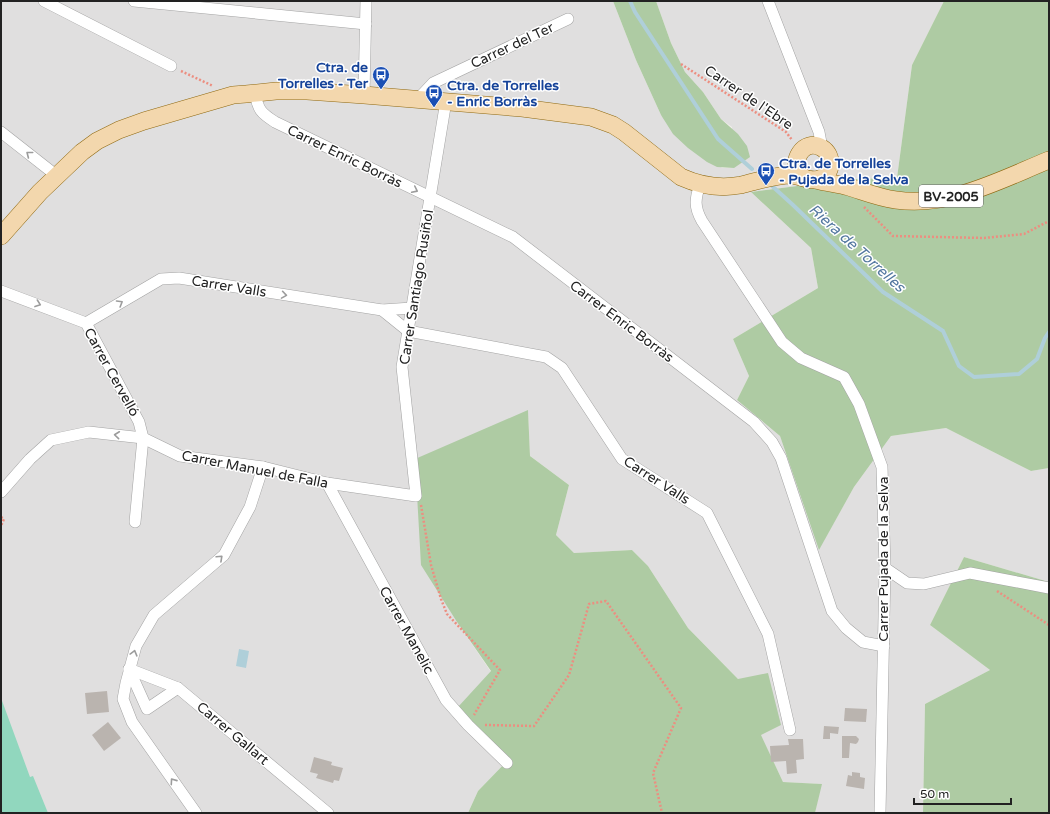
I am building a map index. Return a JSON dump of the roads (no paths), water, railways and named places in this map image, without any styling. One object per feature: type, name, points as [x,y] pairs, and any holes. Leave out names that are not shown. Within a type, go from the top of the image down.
[{"type":"main road","name":"BV-2005","points":[[1,236],[40,192],[82,152],[97,141],[144,120],[233,95],[276,91],[446,101],[562,112],[591,117],[612,125],[624,132],[681,177],[712,187],[741,185],[764,178],[792,175],[851,188],[874,196],[897,200],[919,201],[946,198],[975,190],[1049,160]]},
{"type":"main road","name":"BV-2005","points":[[764,178],[810,146],[818,146],[822,148]]},
{"type":"main road","points":[[799,154],[796,161],[797,168],[810,179],[826,175],[831,162],[828,154],[822,148]]},
{"type":"main road","points":[[830,166],[851,188]]},
{"type":"street","points":[[44,1],[172,66]]},
{"type":"street","points":[[134,1],[366,24]]},
{"type":"street","points":[[364,95],[366,1]]},
{"type":"street","points":[[768,1],[819,132],[822,148]]},
{"type":"street","name":"Carrer del Ter","points":[[418,99],[433,83],[568,19]]},
{"type":"street","name":"Carrer Enric Borràs","points":[[255,93],[257,106],[262,114],[275,122],[513,238],[754,422],[772,442],[781,458],[832,611],[846,628],[864,642],[884,646]]},
{"type":"street","name":"Carrer Santiago Rusiñol","points":[[416,496],[402,367],[446,101]]},
{"type":"street","points":[[1,132],[57,176]]},
{"type":"street","name":"Carrer Pujada de la Selva","points":[[700,184],[696,200],[696,211],[702,221],[782,342],[801,358],[844,377],[859,404],[882,466],[885,568],[880,813]]},
{"type":"street","name":"Carrer Valls","points":[[86,323],[161,279],[179,278],[382,310],[412,308]]},
{"type":"street","name":"Carrer Cervelló","points":[[1,291],[86,323],[139,422],[144,438]]},
{"type":"street","name":"Carrer Valls","points":[[382,310],[408,331],[546,357],[562,368],[622,459],[707,513],[768,634],[790,730]]},
{"type":"street","name":"Carrer Manuel de Falla","points":[[1,492],[30,459],[51,440],[89,432],[144,438],[180,456],[263,467],[327,483],[416,496]]},
{"type":"street","points":[[135,522],[144,438]]},
{"type":"street","points":[[196,813],[132,722],[123,699],[129,669],[136,646],[154,615],[224,555],[250,507],[263,467]]},
{"type":"street","name":"Carrer Manelic","points":[[327,483],[446,700],[468,725],[507,763]]},
{"type":"street","points":[[885,568],[907,583],[924,584],[970,573],[1049,588]]},
{"type":"street","points":[[129,669],[147,709],[178,688]]},
{"type":"street","name":"Carrer Gallart","points":[[129,669],[178,688],[328,813]]},
{"type":"water","points":[[239,649],[249,651],[246,668],[236,666]]},
{"type":"waterway","name":"Riera de Torrelles","points":[[630,1],[635,12],[718,139],[752,169]]},
{"type":"waterway","name":"Riera de Torrelles","points":[[771,185],[883,292],[943,331],[959,366],[974,377],[1019,374],[1037,359],[1045,338],[1049,332]]},
{"type":"place","name":"Ctra. de Torrelles - Ter","points":[[381,90]]},
{"type":"place","name":"Ctra. de Torrelles - Enric Borràs","points":[[434,108]]},
{"type":"place","name":"Ctra. de Torrelles - Pujada de la Selva","points":[[766,186]]}]
